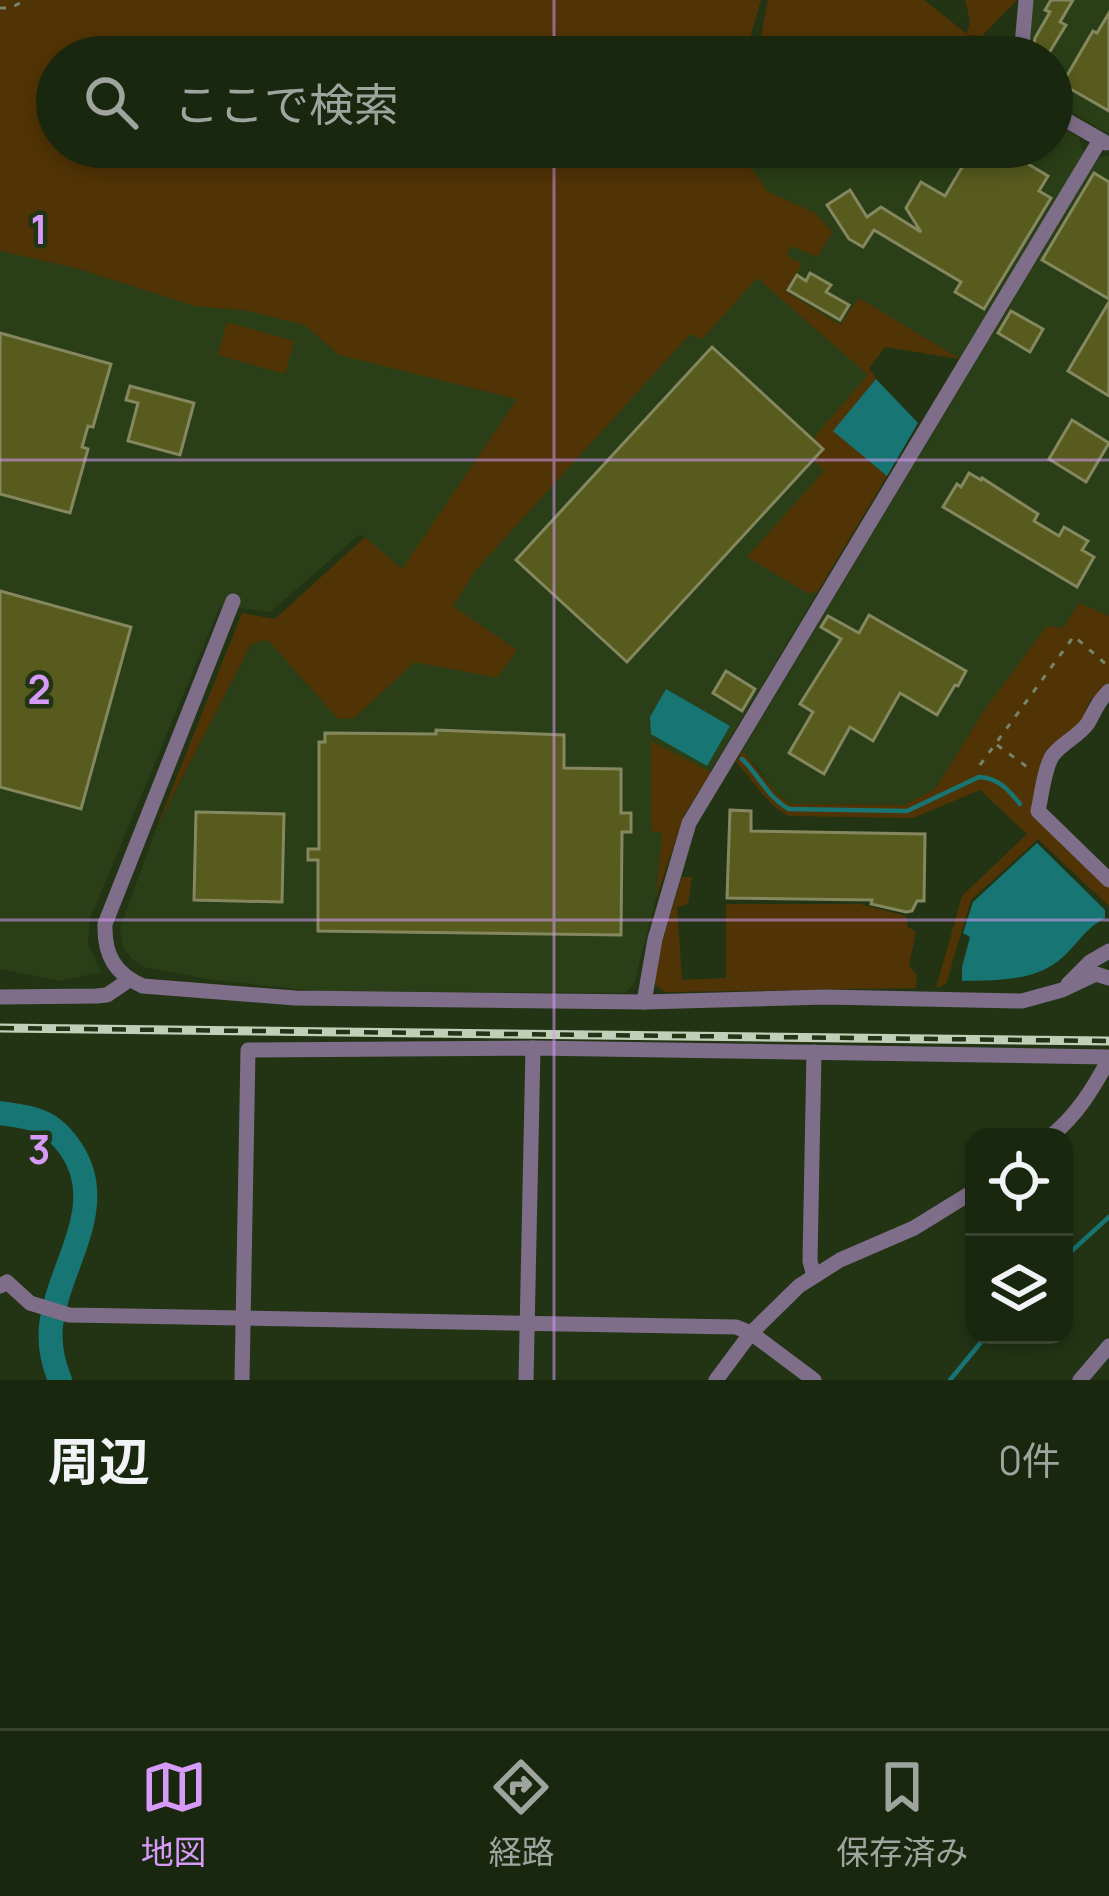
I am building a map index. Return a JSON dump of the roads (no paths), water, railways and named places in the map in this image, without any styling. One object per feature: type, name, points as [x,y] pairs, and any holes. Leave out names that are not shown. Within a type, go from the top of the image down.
[{"type":"street","points":[[1023,36],[1026,0]]},
{"type":"street","points":[[644,1003],[655,939],[689,823],[1105,142],[1073,124]]},
{"type":"street","points":[[233,601],[105,924],[108,956],[128,980],[159,988],[295,998],[644,1003],[825,997],[1022,1000],[1062,990],[1096,974],[1109,978]]},
{"type":"street","points":[[1109,691],[1096,704],[1087,724],[1046,767],[1039,811],[1109,880]]},
{"type":"street","points":[[1062,990],[1090,962],[1109,951]]},
{"type":"street","points":[[0,997],[107,995],[128,980]]},
{"type":"street","points":[[526,1380],[533,1048]]},
{"type":"street","points":[[242,1380],[248,1050],[533,1048],[1109,1058],[1091,1093],[1061,1128]]},
{"type":"street","points":[[814,1052],[810,1261],[814,1276]]},
{"type":"street","points":[[716,1380],[780,1302],[814,1276],[914,1228],[965,1197]]},
{"type":"street","points":[[0,1286],[7,1282],[30,1304],[69,1315],[736,1327],[814,1380]]},
{"type":"street","points":[[1080,1380],[1109,1346]]},
{"type":"water","points":[[876,379],[918,423],[887,476],[833,431]]},
{"type":"water","points":[[666,689],[730,726],[707,766],[651,734],[650,717]]},
{"type":"water","points":[[1037,843],[1105,910],[1105,918],[1041,971],[1015,978],[962,981],[970,937],[963,933],[973,902]]},
{"type":"waterway","points":[[742,759],[789,809],[907,811],[979,777],[1002,785],[1020,804]]},
{"type":"waterway","points":[[0,1113],[52,1128],[82,1171],[84,1214],[51,1326],[52,1354],[60,1380]]},
{"type":"waterway","points":[[1073,1250],[1109,1217]]},
{"type":"waterway","points":[[950,1380],[980,1344]]},
{"type":"railway","points":[[0,1028],[1109,1041]]}]
